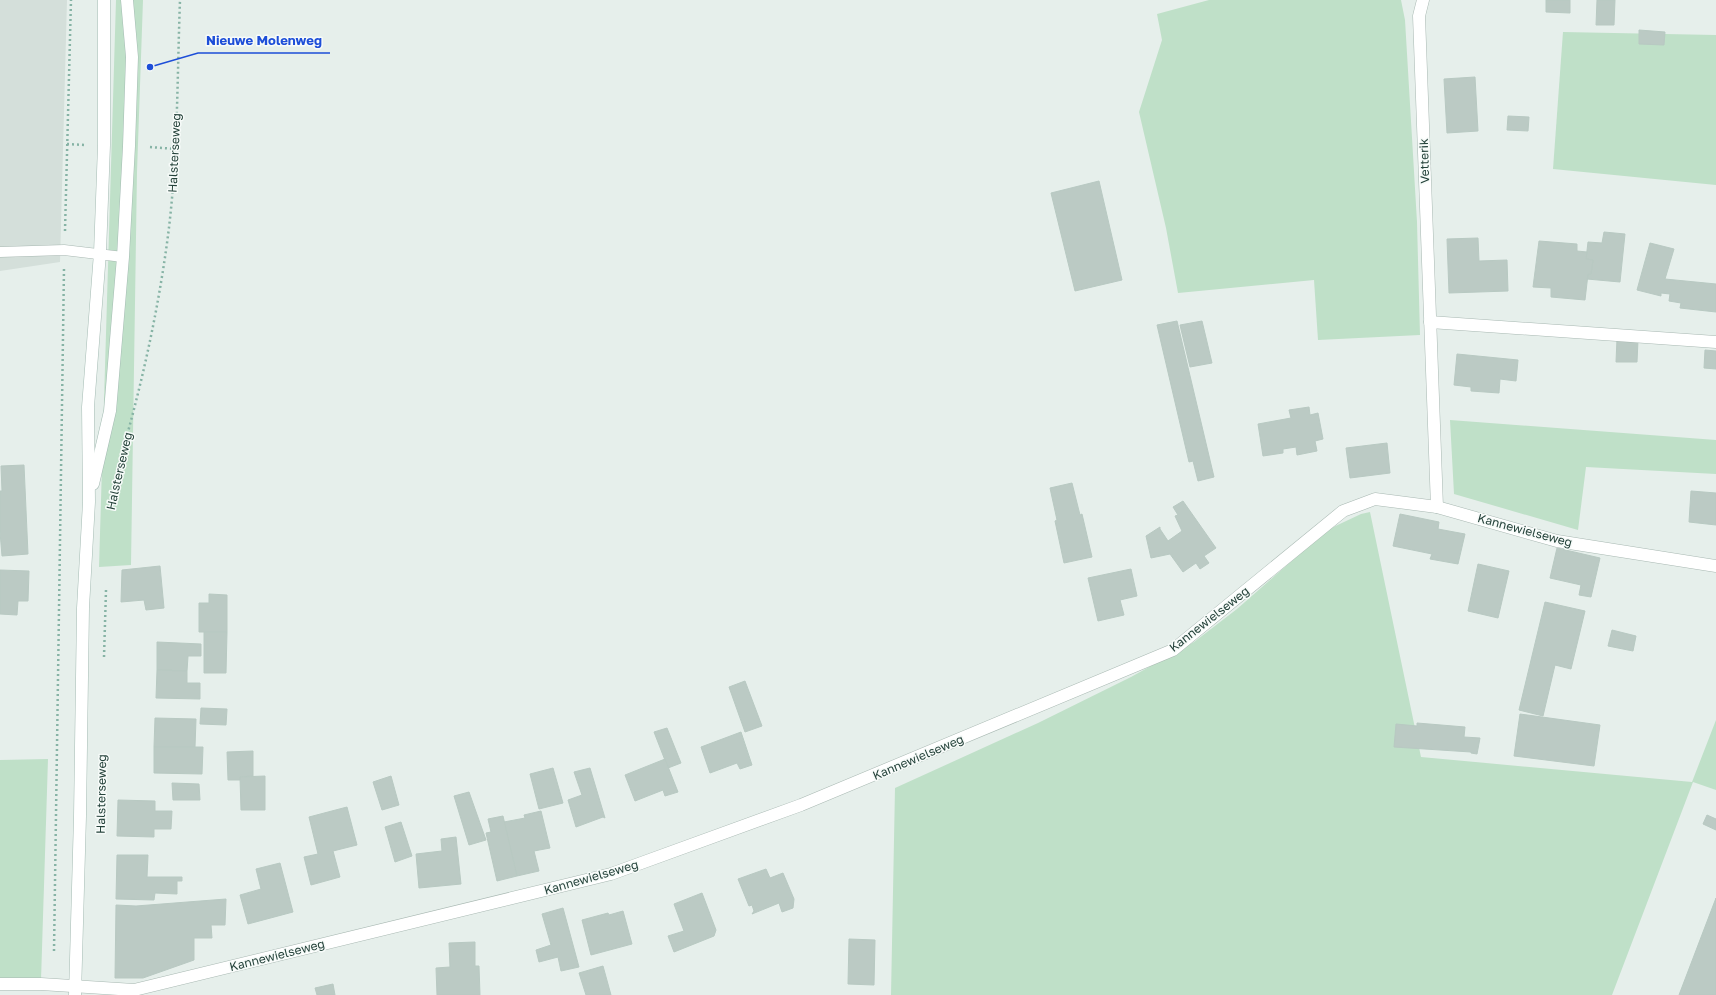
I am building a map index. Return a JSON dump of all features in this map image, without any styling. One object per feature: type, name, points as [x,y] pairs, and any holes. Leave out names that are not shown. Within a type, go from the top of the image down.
[{"type":"street","name":"Halsterseweg","points":[[75,991],[83,608],[89,502],[88,407],[100,253],[104,145],[104,0]]},
{"type":"street","name":"Halsterseweg","points":[[89,502],[110,411],[123,257],[132,57],[127,0]]},
{"type":"street","name":"Vetterik","points":[[1423,0],[1419,16],[1437,507]]},
{"type":"street","points":[[1430,322],[1716,342]]},
{"type":"street","name":"Kannewielseweg","points":[[0,984],[54,985],[75,991],[134,990],[619,871],[801,805],[1173,650],[1343,511],[1375,499],[1437,507],[1557,541],[1716,566]]},
{"type":"lane","points":[[0,252],[64,250],[100,253],[123,257]]},
{"type":"path","points":[[54,985],[64,250],[71,0]]},
{"type":"path","name":"Halsterseweg","points":[[125,443],[141,384],[152,333],[167,242],[175,149],[180,0]]},
{"type":"path","name":"Halsterseweg","points":[[110,509],[114,487]]},
{"type":"path","points":[[104,662],[106,582]]},
{"type":"shaded area","points":[[0,0],[67,0],[60,262],[0,271]]},
{"type":"green space","points":[[116,0],[143,0],[137,172],[131,565],[99,567]]},
{"type":"green space","points":[[1209,0],[1401,0],[1405,20],[1417,222],[1420,335],[1318,340],[1314,280],[1178,293],[1166,228],[1139,112],[1162,40],[1157,14]]},
{"type":"green space","points":[[1563,32],[1716,35],[1716,185],[1553,169]]},
{"type":"green space","points":[[1450,420],[1716,440],[1716,474],[1586,467],[1578,530],[1454,494]]},
{"type":"green space","points":[[1370,512],[1421,757],[1692,782],[1716,720],[1716,790],[1693,782],[1612,995],[891,995],[895,788],[1038,723],[1131,677],[1194,642],[1237,609],[1327,530],[1361,514]]},
{"type":"green space","points":[[48,759],[41,980],[0,978],[0,760]]},
{"type":"building","points":[[1546,0],[1570,0],[1570,13],[1546,12]]},
{"type":"building","points":[[1597,0],[1615,0],[1614,25],[1596,25]]},
{"type":"building","points":[[1639,30],[1665,32],[1664,45],[1639,44]]},
{"type":"building","points":[[1475,77],[1478,131],[1447,133],[1444,79]]},
{"type":"building","points":[[1508,116],[1529,117],[1528,131],[1507,130]]},
{"type":"building","points":[[1099,181],[1122,280],[1075,291],[1051,193]]},
{"type":"building","points":[[1604,232],[1625,234],[1620,282],[1587,279],[1588,274],[1591,274],[1593,260],[1586,259],[1588,242],[1602,243]]},
{"type":"building","points":[[1478,238],[1479,261],[1507,260],[1508,291],[1449,293],[1447,239]]},
{"type":"building","points":[[1539,241],[1577,244],[1577,251],[1587,252],[1586,259],[1593,260],[1591,274],[1588,274],[1585,300],[1551,297],[1551,288],[1533,287]]},
{"type":"building","points":[[1650,243],[1674,249],[1665,279],[1716,284],[1716,312],[1680,308],[1681,303],[1669,301],[1670,294],[1661,293],[1661,296],[1637,290]]},
{"type":"building","points":[[1177,321],[1214,477],[1198,481],[1193,461],[1189,462],[1157,325]]},
{"type":"building","points":[[1202,321],[1212,363],[1190,367],[1180,325]]},
{"type":"building","points":[[1617,339],[1638,340],[1637,362],[1616,362]]},
{"type":"building","points":[[1705,350],[1716,351],[1716,369],[1704,368]]},
{"type":"building","points":[[1457,354],[1518,360],[1516,381],[1500,379],[1499,393],[1471,391],[1471,387],[1454,385]]},
{"type":"building","points":[[1309,407],[1310,415],[1318,413],[1323,439],[1315,441],[1317,451],[1297,455],[1296,447],[1283,449],[1283,453],[1263,456],[1258,424],[1291,418],[1289,410]]},
{"type":"building","points":[[1387,443],[1390,473],[1350,478],[1346,448]]},
{"type":"building","points":[[24,465],[28,554],[2,556],[0,532],[0,491],[2,491],[1,466]]},
{"type":"building","points":[[1072,483],[1080,515],[1082,514],[1092,557],[1064,563],[1050,488]]},
{"type":"building","points":[[1691,491],[1716,493],[1716,525],[1689,522]]},
{"type":"building","points":[[1183,501],[1216,548],[1204,556],[1209,563],[1200,569],[1196,563],[1183,572],[1170,554],[1151,558],[1146,536],[1160,527],[1168,541],[1182,531],[1175,516],[1178,515],[1173,507]]},
{"type":"building","points":[[1400,514],[1439,522],[1438,529],[1465,534],[1458,564],[1430,559],[1432,554],[1393,546]]},
{"type":"building","points":[[1557,548],[1600,558],[1591,597],[1579,595],[1581,585],[1550,578]]},
{"type":"building","points":[[1478,564],[1509,571],[1498,618],[1468,611]]},
{"type":"building","points":[[160,566],[164,608],[146,610],[144,600],[121,602],[122,570]]},
{"type":"building","points":[[1131,569],[1137,596],[1120,600],[1124,615],[1098,621],[1088,578]]},
{"type":"building","points":[[0,570],[29,571],[28,601],[18,601],[17,615],[0,614]]},
{"type":"building","points":[[209,594],[227,595],[227,632],[199,632],[199,603],[209,603]]},
{"type":"building","points":[[1545,602],[1585,611],[1571,669],[1555,665],[1543,716],[1519,710]]},
{"type":"building","points":[[1612,630],[1636,636],[1633,651],[1608,646]]},
{"type":"building","points":[[204,632],[227,632],[226,673],[204,673]]},
{"type":"building","points":[[157,642],[201,644],[201,656],[188,656],[187,671],[157,670]]},
{"type":"building","points":[[157,670],[187,671],[187,683],[200,683],[200,699],[156,698]]},
{"type":"building","points":[[745,681],[762,726],[745,732],[729,687]]},
{"type":"building","points":[[201,708],[227,709],[226,725],[200,724]]},
{"type":"building","points":[[1520,714],[1600,725],[1594,766],[1514,756]]},
{"type":"building","points":[[155,718],[196,719],[195,747],[154,747]]},
{"type":"building","points":[[1417,723],[1465,727],[1464,737],[1480,738],[1477,754],[1471,752],[1394,747],[1396,724],[1417,726]]},
{"type":"building","points":[[667,728],[681,763],[668,768],[654,732]]},
{"type":"building","points":[[741,732],[752,765],[740,769],[737,763],[710,773],[701,747]]},
{"type":"building","points":[[154,747],[203,747],[202,774],[154,773]]},
{"type":"building","points":[[253,751],[253,776],[240,777],[240,780],[228,780],[227,752]]},
{"type":"building","points":[[665,759],[678,792],[665,796],[663,790],[635,801],[625,775]]},
{"type":"building","points":[[553,768],[563,803],[539,809],[530,774]]},
{"type":"building","points":[[590,768],[605,818],[603,817],[576,827],[568,800],[582,795],[574,772]]},
{"type":"building","points":[[265,776],[265,810],[241,810],[240,777]]},
{"type":"building","points":[[391,776],[399,805],[382,810],[373,782]]},
{"type":"building","points":[[172,783],[199,784],[200,800],[173,800]]},
{"type":"building","points":[[469,792],[486,840],[469,845],[454,796]]},
{"type":"building","points":[[118,800],[155,801],[155,811],[172,811],[171,829],[154,829],[154,837],[117,836]]},
{"type":"building","points":[[347,807],[357,845],[333,851],[340,877],[311,885],[304,857],[318,854],[309,817]]},
{"type":"building","points":[[541,811],[550,848],[534,851],[539,871],[517,876],[504,822],[525,818],[524,815]]},
{"type":"building","points":[[1707,815],[1716,819],[1716,830],[1703,824]]},
{"type":"building","points":[[503,816],[517,876],[497,881],[486,833],[491,832],[488,819]]},
{"type":"building","points":[[401,822],[412,856],[395,862],[385,827]]},
{"type":"building","points":[[456,837],[461,884],[419,888],[416,854],[442,851],[441,839]]},
{"type":"building","points":[[117,855],[148,855],[147,877],[182,877],[182,881],[177,881],[177,894],[155,893],[154,900],[116,899]]},
{"type":"building","points":[[280,863],[293,912],[248,924],[240,895],[261,889],[256,869]]},
{"type":"building","points":[[766,869],[770,878],[783,873],[794,899],[793,908],[782,912],[779,903],[752,914],[754,911],[752,905],[749,906],[738,879]]},
{"type":"building","points":[[702,893],[716,930],[714,936],[674,952],[668,936],[684,931],[674,904]]},
{"type":"building","points":[[1716,898],[1716,995],[1679,995]]},
{"type":"building","points":[[226,899],[225,925],[211,925],[212,938],[194,938],[194,960],[143,978],[115,978],[116,905],[136,906]]},
{"type":"building","points":[[563,908],[579,967],[561,971],[558,957],[539,962],[536,950],[551,945],[542,914]]},
{"type":"building","points":[[623,911],[632,944],[591,955],[582,920],[608,913],[609,915]]},
{"type":"building","points":[[849,939],[875,940],[874,985],[848,984]]},
{"type":"building","points":[[475,942],[475,966],[479,966],[480,995],[437,995],[436,968],[450,967],[449,943]]},
{"type":"building","points":[[603,966],[611,995],[586,995],[579,973]]},
{"type":"building","points":[[333,984],[335,995],[317,995],[315,988]]},
{"type":"place","name":"Nieuwe Molenweg","points":[[150,67]]}]
